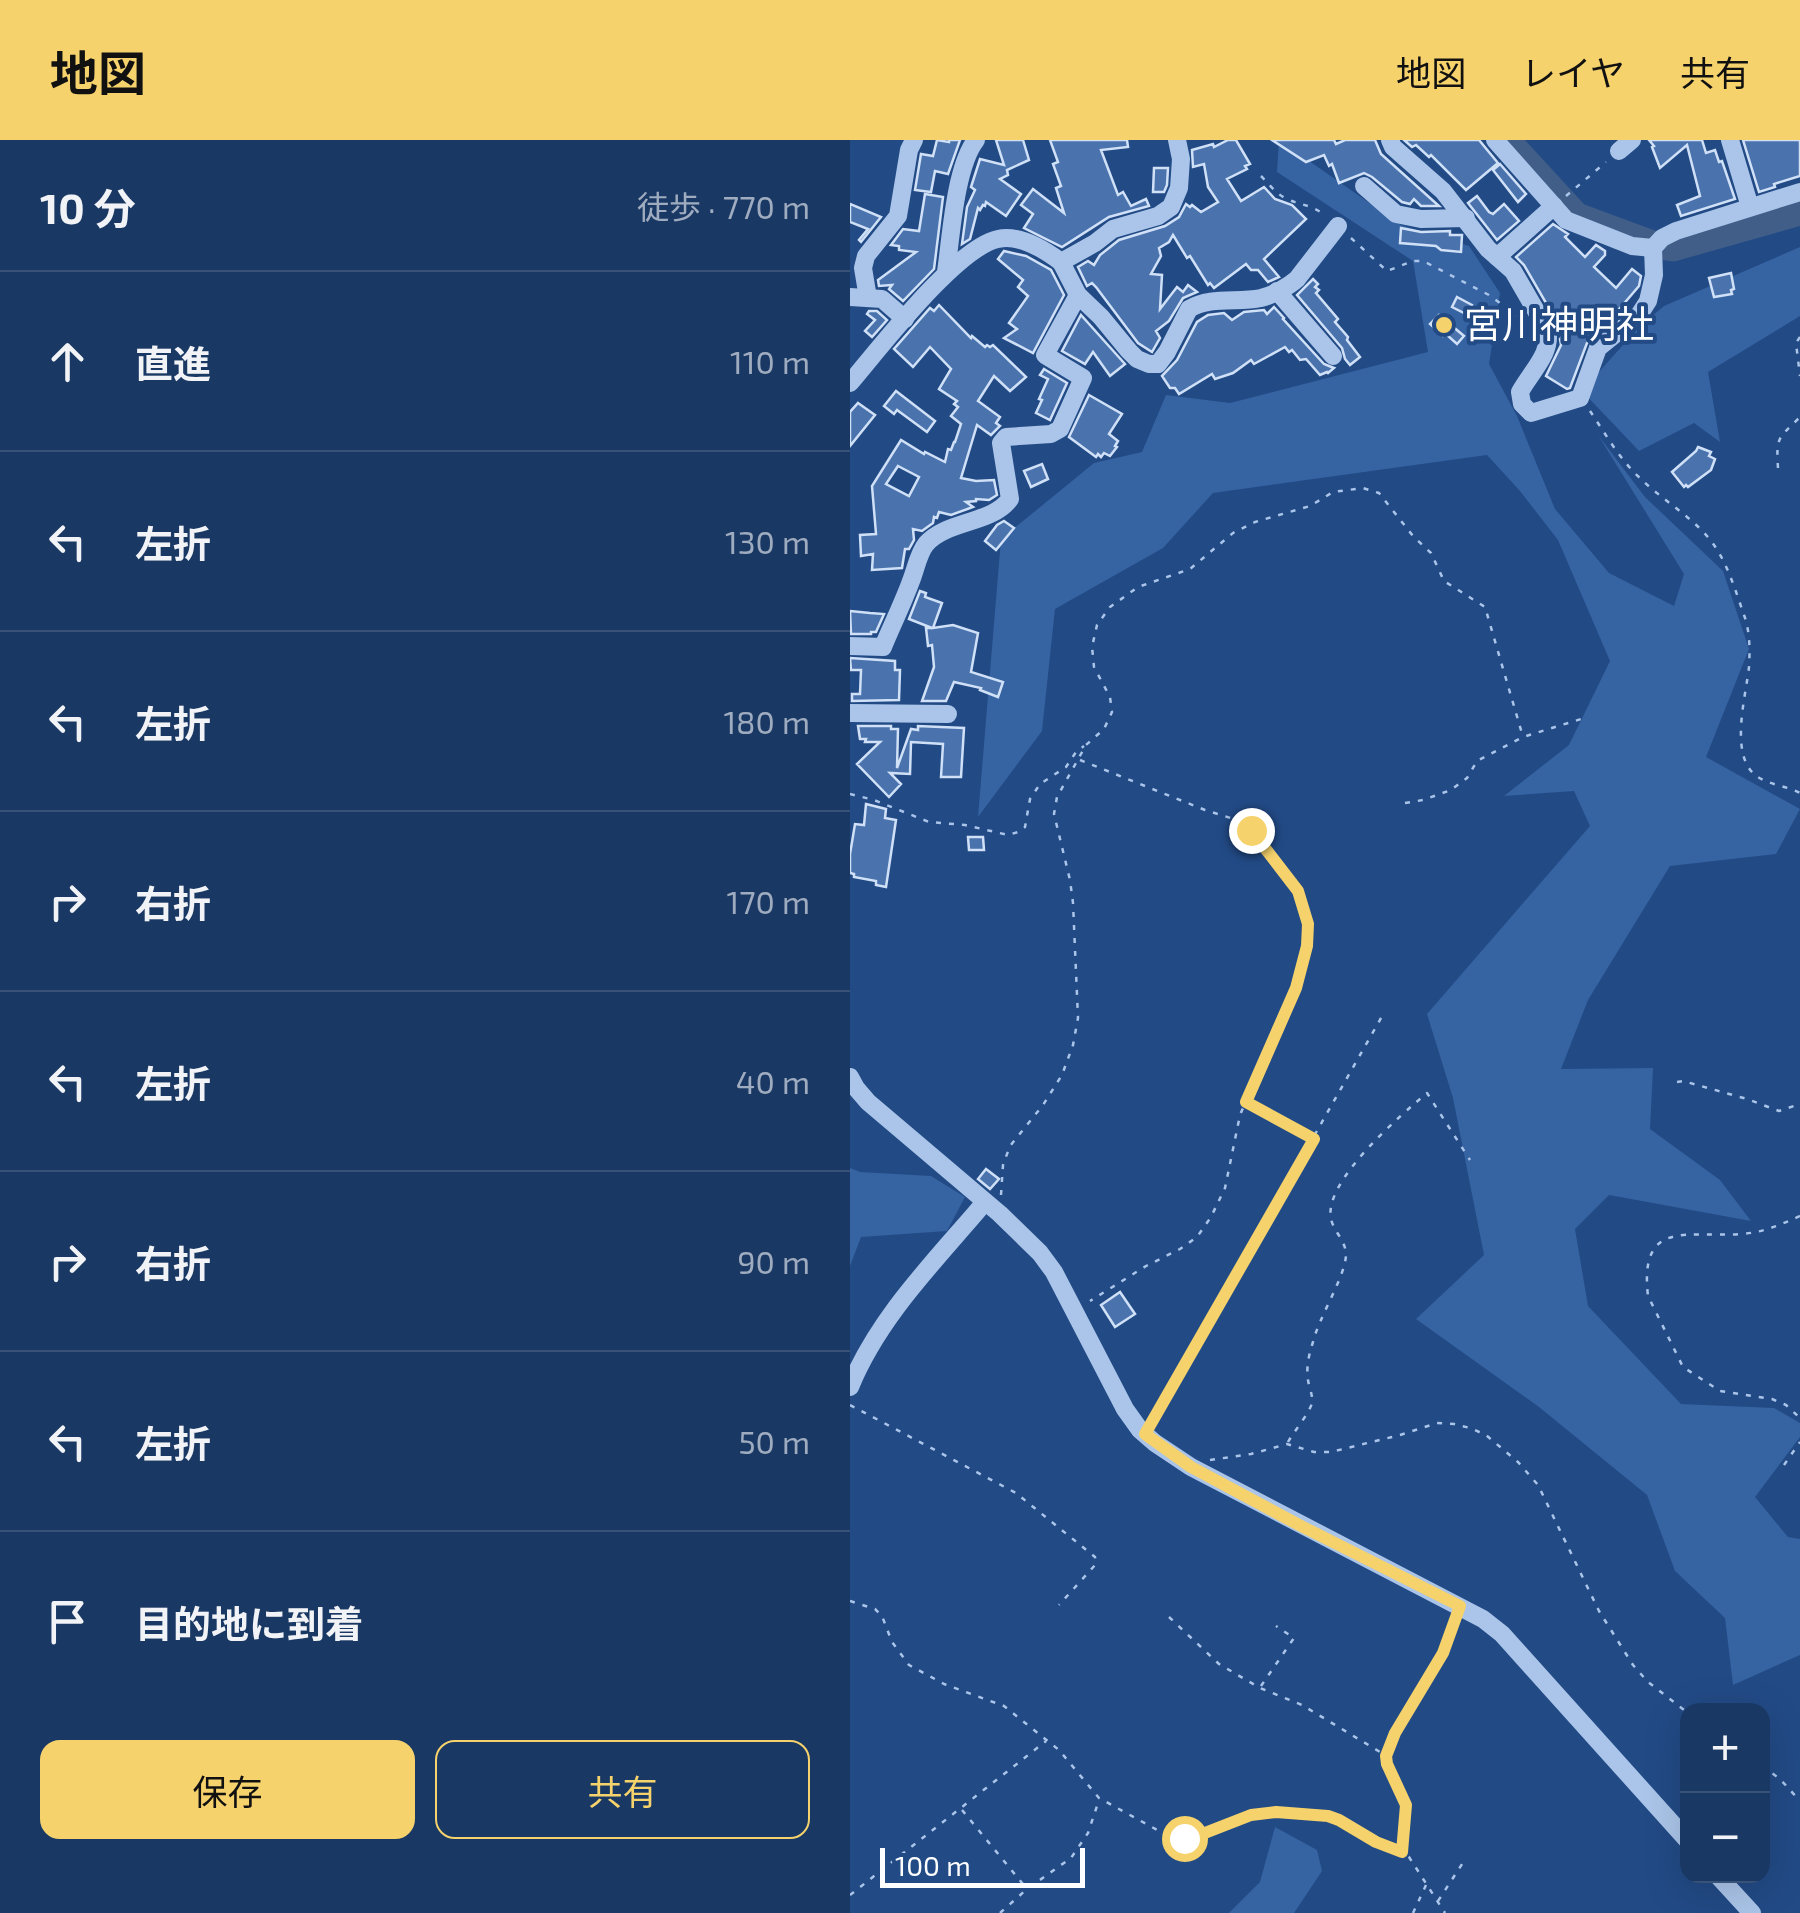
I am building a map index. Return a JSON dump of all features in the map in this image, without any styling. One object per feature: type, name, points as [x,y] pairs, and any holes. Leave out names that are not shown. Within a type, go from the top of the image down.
[{"type":"street","points":[[904,319],[882,299],[859,297],[866,256],[898,216],[914,140]]},
{"type":"street","points":[[1062,262],[1113,229],[1158,216],[1171,207],[1179,188],[1181,159],[1177,140]]},
{"type":"street","points":[[1390,140],[1443,191],[1488,249],[1513,271],[1543,322],[1550,340],[1520,392],[1522,404],[1531,413],[1580,398],[1598,348],[1639,315],[1648,300],[1656,245]]},
{"type":"street","points":[[1495,140],[1560,201],[1572,224],[1632,246],[1656,245],[1676,231],[1800,192]]},
{"type":"street","points":[[1730,140],[1750,207]]},
{"type":"street","points":[[946,273],[962,171],[973,141]]},
{"type":"street","points":[[1364,186],[1396,214],[1421,219],[1466,218]]},
{"type":"street","points":[[1497,256],[1560,201]]},
{"type":"street","points":[[850,383],[946,273],[965,257],[1001,238],[1034,246],[1062,262],[1078,295],[1137,359],[1158,364],[1189,310],[1222,300],[1264,298],[1289,286],[1338,226]]},
{"type":"street","points":[[1277,291],[1333,356]]},
{"type":"street","points":[[850,646],[882,647],[926,544],[945,530],[1006,505],[1010,499],[1002,442],[1006,438],[1051,434],[1060,429],[1083,378],[1046,355],[1078,295]]},
{"type":"street","points":[[850,712],[948,714]]},
{"type":"street","points":[[850,1077],[868,1102],[993,1208],[1047,1262],[1125,1409],[1145,1434],[1191,1467],[1460,1606],[1502,1634],[1680,1832]]},
{"type":"street","points":[[850,1387],[861,1360],[910,1289],[993,1208]]},
{"type":"street","points":[[1724,1883],[1752,1913]]},
{"type":"path","points":[[1560,201],[1625,144]]},
{"type":"path","points":[[1261,176],[1288,200],[1314,206],[1387,271],[1423,261],[1489,295],[1528,324],[1543,322]]},
{"type":"path","points":[[1800,336],[1796,342],[1800,376]]},
{"type":"path","points":[[1580,398],[1638,477],[1699,528],[1719,553],[1746,620],[1750,642],[1743,756],[1758,777],[1800,794]]},
{"type":"path","points":[[1778,468],[1776,444],[1800,417]]},
{"type":"path","points":[[850,794],[929,822],[966,825],[1008,835],[1018,832],[1025,827],[1030,800],[1040,784],[1066,766],[1076,752],[1104,730],[1112,712],[1110,697],[1094,667],[1092,646],[1097,625],[1110,607],[1138,587],[1190,570],[1233,534],[1255,522],[1310,506],[1333,492],[1363,488],[1379,493],[1430,553],[1444,580],[1485,607],[1523,737]]},
{"type":"path","points":[[1405,803],[1451,790],[1466,778],[1477,761],[1523,737],[1581,719]]},
{"type":"path","points":[[993,1208],[1010,1146],[1062,1075],[1078,1018],[1073,903],[1054,814],[1058,798],[1086,745]]},
{"type":"path","points":[[1075,1311],[1196,1237],[1212,1216],[1225,1188],[1240,1116],[1296,988],[1307,946],[1308,924],[1298,891],[1240,821],[1079,760]]},
{"type":"path","points":[[1145,1434],[1385,1011]]},
{"type":"path","points":[[1677,1082],[1778,1111],[1800,1104]]},
{"type":"path","points":[[1287,1444],[1312,1403],[1308,1361],[1346,1254],[1331,1219],[1332,1203],[1352,1167],[1397,1118],[1427,1093],[1470,1160]]},
{"type":"path","points":[[1246,1102],[1314,1139]]},
{"type":"path","points":[[1800,1216],[1756,1232],[1666,1238],[1650,1254],[1646,1285],[1682,1367],[1720,1391],[1772,1399],[1800,1418]]},
{"type":"path","points":[[850,1405],[1016,1493],[1095,1557],[1096,1564],[1059,1605]]},
{"type":"path","points":[[1191,1467],[1287,1444],[1314,1452],[1331,1452],[1437,1423],[1486,1435],[1518,1462],[1538,1486],[1599,1611],[1633,1665],[1680,1707]]},
{"type":"path","points":[[1784,1465],[1800,1442]]},
{"type":"path","points":[[850,1600],[875,1609],[882,1616],[892,1642],[909,1664],[944,1684],[1004,1706],[1073,1765],[1099,1798],[1159,1831],[1192,1838],[1251,1815],[1276,1812],[1328,1816],[1402,1852],[1445,1913]]},
{"type":"path","points":[[1402,1852],[1406,1805],[1386,1756],[1395,1733],[1443,1653],[1460,1606]]},
{"type":"path","points":[[1168,1617],[1219,1664],[1260,1688],[1302,1705],[1386,1756]]},
{"type":"path","points":[[1260,1688],[1294,1638],[1276,1626]]},
{"type":"path","points":[[850,1895],[1047,1740]]},
{"type":"path","points":[[1770,1772],[1800,1801]]},
{"type":"path","points":[[1000,1913],[1080,1848],[1099,1798]]},
{"type":"path","points":[[961,1809],[1026,1889]]},
{"type":"path","points":[[1437,1902],[1466,1858]]},
{"type":"path","points":[[1414,1913],[1426,1883]]},
{"type":"shaded area","points":[[1279,140],[1401,225],[1469,246],[1500,293],[1489,364],[1517,416],[1555,509],[1609,573],[1674,606],[1684,574],[1598,435],[1645,497],[1723,571],[1749,649],[1706,757],[1800,809],[1776,854],[1670,866],[1588,1000],[1561,1069],[1653,1068],[1650,1129],[1720,1180],[1751,1221],[1609,1195],[1575,1229],[1588,1306],[1681,1404],[1774,1408],[1800,1423],[1800,1437],[1755,1497],[1788,1537],[1800,1539],[1800,1655],[1733,1685],[1725,1618],[1675,1571],[1647,1495],[1539,1407],[1416,1319],[1484,1255],[1453,1098],[1427,1014],[1590,826],[1574,791],[1504,796],[1569,745],[1610,661],[1558,540],[1520,491],[1487,455],[1213,493],[1163,548],[1055,609],[1042,731],[978,817],[1001,539],[1094,463],[1142,452],[1166,395],[1230,403],[1428,352],[1413,261],[1277,172]]},
{"type":"shaded area","points":[[1800,247],[1800,316],[1708,372],[1720,442],[1694,423],[1639,451],[1582,391],[1639,327],[1664,306]]},
{"type":"shaded area","points":[[850,1168],[931,1176],[965,1197],[947,1231],[861,1237],[850,1266]]},
{"type":"shaded area","points":[[1275,1827],[1317,1850],[1322,1871],[1294,1913],[1229,1913],[1260,1882]]},
{"type":"building","points":[[937,140],[960,140],[948,174],[935,171],[931,192],[915,190],[921,154],[933,156]]},
{"type":"building","points":[[996,140],[1023,140],[1029,160],[1007,170],[1008,175],[1000,179],[1021,194],[1006,216],[986,202],[978,208],[970,239],[962,244],[967,207],[975,190],[971,187],[980,159],[1004,165]]},
{"type":"building","points":[[1050,140],[1127,140],[1128,147],[1101,150],[1118,195],[1123,192],[1131,206],[1146,199],[1149,206],[1109,217],[1062,247],[1024,228],[1033,214],[1021,205],[1033,189],[1064,213],[1053,164],[1058,162]]},
{"type":"building","points":[[1236,140],[1250,164],[1227,179],[1241,201],[1264,187],[1306,219],[1264,259],[1279,277],[1268,282],[1246,264],[1214,288],[1173,235],[1159,248],[1161,256],[1151,274],[1162,275],[1160,309],[1177,287],[1183,292],[1188,285],[1197,292],[1183,298],[1169,321],[1156,331],[1160,338],[1152,352],[1138,343],[1096,287],[1092,283],[1087,286],[1078,267],[1088,261],[1094,265],[1119,240],[1165,226],[1179,217],[1186,204],[1201,212],[1218,202],[1208,187],[1204,164],[1193,167],[1192,150]]},
{"type":"building","points":[[1272,140],[1334,140],[1336,144],[1345,140],[1375,140],[1381,154],[1439,206],[1421,206],[1414,199],[1410,204],[1402,202],[1364,173],[1339,183],[1324,155],[1306,162]]},
{"type":"building","points":[[1404,140],[1479,140],[1498,163],[1466,190],[1431,155]]},
{"type":"building","points":[[1649,140],[1702,140],[1706,153],[1715,150],[1719,162],[1722,161],[1735,199],[1681,216],[1677,205],[1700,196],[1687,145],[1660,168]]},
{"type":"building","points":[[1743,140],[1800,140],[1800,176],[1759,192]]},
{"type":"building","points":[[1500,164],[1526,194],[1518,202],[1493,170]]},
{"type":"building","points":[[1154,168],[1168,168],[1164,192],[1153,192]]},
{"type":"building","points":[[925,194],[943,197],[934,269],[903,301],[889,289],[892,285],[879,286],[878,280],[916,252],[891,245],[903,229],[919,231]]},
{"type":"building","points":[[1477,196],[1489,212],[1493,214],[1504,204],[1519,221],[1497,240],[1468,203]]},
{"type":"building","points":[[850,204],[881,217],[861,242],[868,229],[850,222]]},
{"type":"building","points":[[1553,224],[1568,234],[1565,237],[1585,257],[1596,245],[1605,251],[1594,267],[1616,288],[1632,269],[1641,276],[1639,286],[1617,314],[1587,343],[1567,389],[1546,376],[1564,334],[1516,257]]},
{"type":"building","points":[[1401,228],[1462,235],[1461,252],[1400,243]]},
{"type":"building","points":[[1004,251],[1026,256],[1051,270],[1064,295],[1033,353],[1004,338],[1017,329],[1009,323],[1028,296],[1018,287],[1023,280],[998,259]]},
{"type":"building","points":[[1731,273],[1732,294],[1714,297],[1709,278]]},
{"type":"building","points":[[1313,279],[1318,284],[1316,293],[1338,319],[1335,322],[1360,357],[1350,365],[1342,348],[1297,295]]},
{"type":"building","points":[[1457,297],[1472,305],[1468,315],[1452,307]]},
{"type":"building","points":[[939,305],[971,338],[985,347],[993,345],[1026,377],[1010,391],[994,376],[978,401],[1000,417],[996,423],[1000,426],[991,435],[977,425],[961,478],[994,480],[997,495],[989,500],[966,502],[973,507],[951,515],[939,512],[922,531],[913,529],[914,540],[905,549],[902,568],[872,570],[873,554],[861,556],[860,535],[876,534],[872,486],[901,440],[945,462],[961,424],[951,416],[958,407],[954,404],[957,401],[939,389],[951,369],[930,347],[913,367],[894,349],[930,308],[934,311]],"holes":[[[898,466],[919,477],[909,496],[886,484]]]},
{"type":"building","points":[[1274,307],[1324,364],[1334,368],[1320,375],[1306,359],[1300,360],[1285,347],[1254,364],[1251,360],[1233,373],[1215,379],[1212,374],[1179,394],[1170,388],[1162,376],[1177,360],[1197,322],[1208,315],[1224,313],[1232,320],[1244,312],[1264,310],[1267,314]]},
{"type":"building","points":[[877,311],[887,320],[872,337],[865,331],[875,320],[867,314]]},
{"type":"building","points":[[1081,315],[1125,364],[1110,376],[1093,352],[1085,364],[1062,351]]},
{"type":"building","points":[[1439,315],[1464,336],[1457,344],[1430,324]]},
{"type":"building","points":[[1044,369],[1067,383],[1050,420],[1036,413],[1048,379],[1040,375]]},
{"type":"building","points":[[896,391],[935,421],[927,432],[897,410],[894,414],[884,406]]},
{"type":"building","points":[[1089,395],[1122,414],[1109,434],[1118,441],[1110,456],[1104,453],[1096,457],[1069,437]]},
{"type":"building","points":[[858,403],[875,415],[850,446],[850,412]]},
{"type":"building","points":[[1698,447],[1711,452],[1709,456],[1715,459],[1711,470],[1684,487],[1672,472]]},
{"type":"building","points":[[1042,464],[1048,479],[1031,487],[1024,471]]},
{"type":"building","points":[[1004,521],[1014,528],[996,550],[985,541]]},
{"type":"building","points":[[920,591],[942,603],[933,628],[953,625],[978,633],[971,672],[1003,682],[998,697],[981,688],[954,682],[946,701],[922,701],[934,667],[926,628],[932,628],[909,619]]},
{"type":"building","points":[[850,611],[884,614],[876,632],[851,634]]},
{"type":"building","points":[[850,658],[895,661],[895,670],[900,670],[899,700],[852,701],[852,694],[860,694],[861,670],[851,670]]},
{"type":"building","points":[[858,726],[898,729],[897,768],[911,729],[964,728],[961,777],[941,777],[943,744],[911,742],[910,774],[890,773],[901,784],[889,797],[857,764],[880,742],[860,739]]},
{"type":"building","points":[[866,804],[886,809],[885,818],[896,820],[886,887],[850,873],[855,824],[864,825]]},
{"type":"building","points":[[968,837],[983,837],[984,850],[969,850]]},
{"type":"building","points":[[986,1169],[999,1179],[990,1189],[978,1179]]},
{"type":"building","points":[[1120,1292],[1135,1314],[1115,1327],[1101,1305]]},
{"type":"waterway","points":[[1508,140],[1577,215],[1666,248],[1800,213]]},
{"type":"place","name":"宮川神明社","points":[[1444,325]]},
{"type":"route","points":[[1184,1838],[1251,1815],[1276,1812],[1328,1816],[1402,1852],[1406,1805],[1386,1756],[1395,1733],[1449,1641],[1460,1606],[1191,1467],[1145,1434],[1314,1139],[1246,1102],[1296,988],[1307,946],[1308,924],[1298,891],[1251,830]]}]
